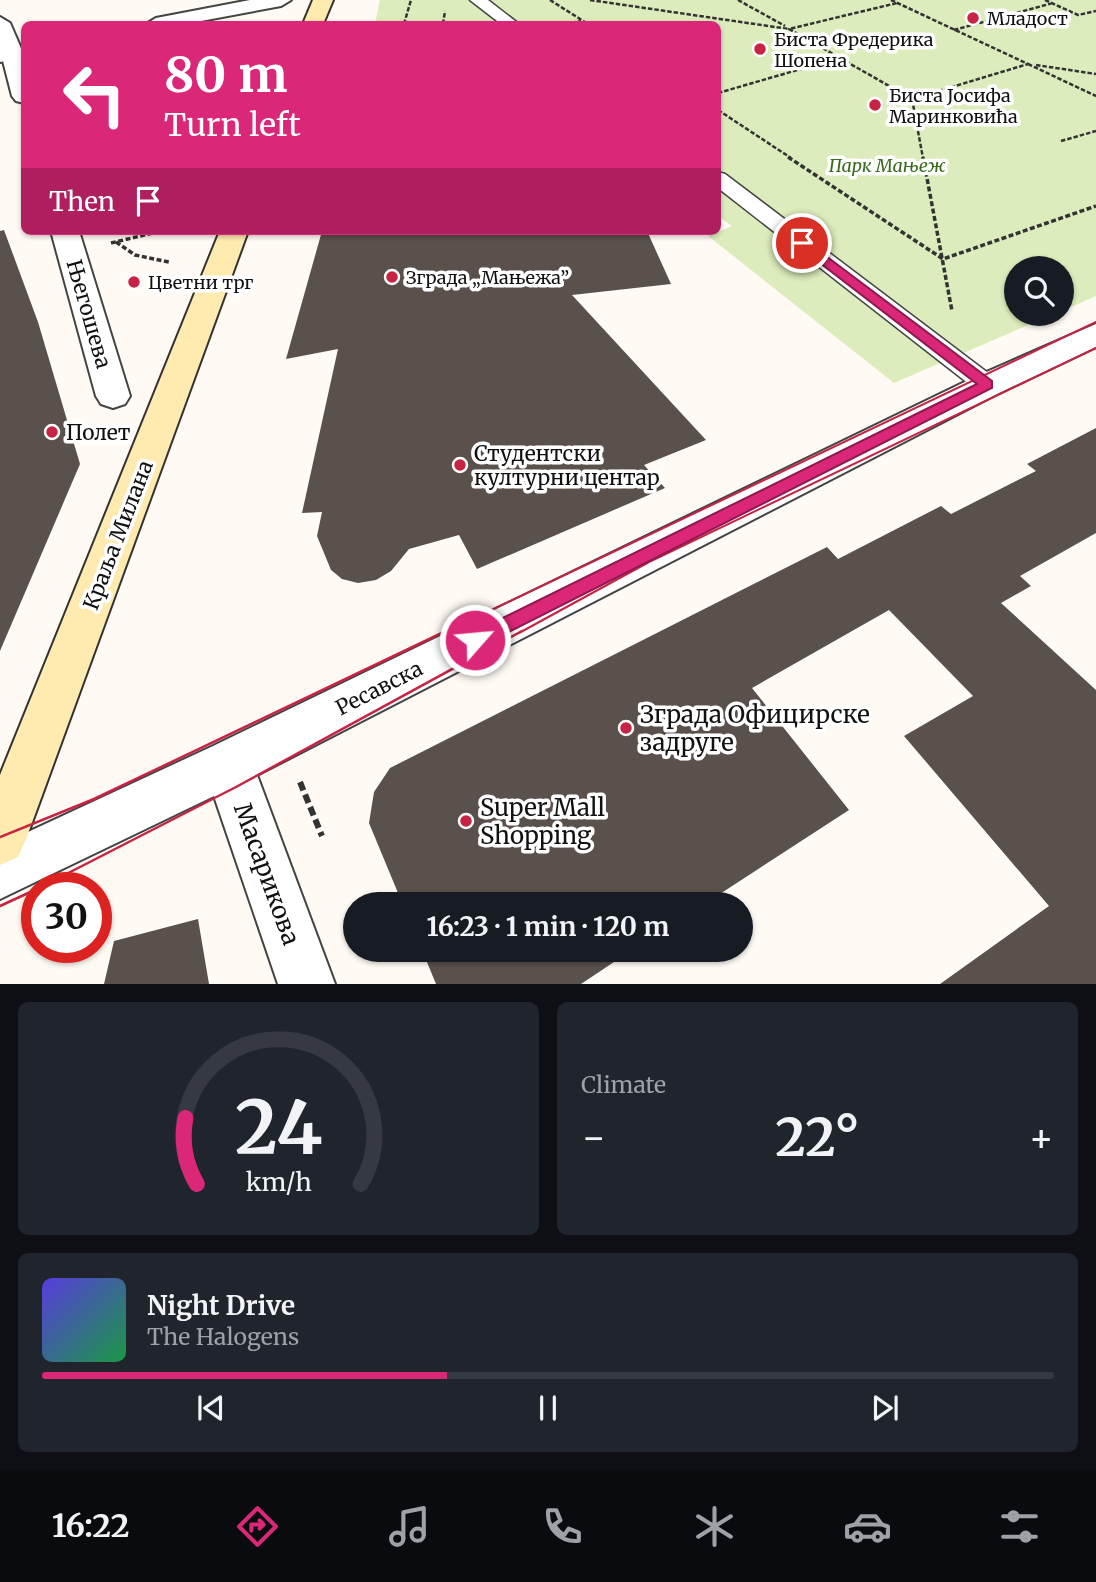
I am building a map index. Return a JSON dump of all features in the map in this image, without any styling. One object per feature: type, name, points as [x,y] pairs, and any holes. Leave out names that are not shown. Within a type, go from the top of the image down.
[{"type":"main road","points":[[314,21],[323,0]]},
{"type":"main road","name":"Краља Милана","points":[[0,839],[232,235]]},
{"type":"street","points":[[172,21],[281,0]]},
{"type":"street","points":[[0,23],[21,85]]},
{"type":"street","name":"Његошева","points":[[66,235],[113,396]]},
{"type":"street","name":"Ресавска","points":[[0,872],[228,764],[987,385],[1096,334]]},
{"type":"street","name":"Масарикова","points":[[228,764],[307,984]]},
{"type":"lane","points":[[478,0],[507,21]]},
{"type":"lane","points":[[721,180],[987,385]]},
{"type":"path","points":[[405,21],[411,0]]},
{"type":"path","points":[[550,0],[581,20]]},
{"type":"path","points":[[590,0],[789,29],[897,1]]},
{"type":"path","points":[[738,0],[912,99],[1028,64],[1096,74]]},
{"type":"path","points":[[891,0],[1096,96]]},
{"type":"path","points":[[1045,0],[1078,15],[1096,11]]},
{"type":"path","points":[[953,30],[1053,4]]},
{"type":"path","points":[[577,21],[581,20]]},
{"type":"path","points":[[721,92],[839,58]]},
{"type":"path","points":[[912,99],[954,319]]},
{"type":"path","points":[[721,112],[943,259]]},
{"type":"path","points":[[1061,141],[1096,131]]},
{"type":"path","points":[[943,259],[1096,206]]},
{"type":"path","points":[[144,235],[115,242],[135,255],[169,262]]},
{"type":"path","points":[[298,776],[322,836]]},
{"type":"green space","name":"Парк Мањеж","points":[[380,0],[1096,0],[1096,296],[1074,306],[1074,256],[1004,256],[1004,326],[1026,326],[894,383],[708,236],[721,235],[721,231],[732,226],[721,218],[721,21],[376,21]]},
{"type":"building","points":[[4,230],[38,322],[80,464],[0,651],[0,231]]},
{"type":"building","points":[[321,235],[649,235],[671,284],[572,295],[706,440],[644,465],[665,488],[477,569],[459,535],[409,549],[391,571],[376,580],[358,583],[342,579],[331,570],[317,536],[322,512],[302,513],[338,349],[286,359]]},
{"type":"building","points":[[1096,428],[1096,533],[1020,576],[1031,586],[1001,603],[1096,690],[1096,984],[940,984],[1049,906],[904,736],[973,696],[889,610],[752,688],[849,810],[723,892],[398,892],[369,823],[374,792],[390,768],[827,547],[838,559],[941,506],[951,514],[1036,471],[1027,464]]},
{"type":"building","points":[[198,919],[209,984],[104,984],[109,963],[112,963],[114,941]]},
{"type":"building","points":[[427,962],[614,962],[581,984],[436,984]]},
{"type":"tram line","points":[[443,633],[1096,322]]},
{"type":"tram line","points":[[519,633],[649,562],[1096,348]]},
{"type":"tram line","points":[[0,837],[94,799],[446,631]]},
{"type":"tram line","points":[[70,872],[236,787],[522,631]]},
{"type":"tram line","points":[[0,906],[21,896]]},
{"type":"place","name":"Младост","points":[[973,18]]},
{"type":"place","name":"Биста Фредерика Шопена","points":[[760,49]]},
{"type":"place","name":"Биста Јосифа Маринковића","points":[[875,105]]},
{"type":"place","name":"Зграда „Мањежа”","points":[[392,277]]},
{"type":"place","name":"Цветни трг","points":[[134,282]]},
{"type":"place","name":"Полет","points":[[52,432]]},
{"type":"place","name":"Студентски културни центар","points":[[460,465]]},
{"type":"place","name":"Зграда Официрске задруге","points":[[626,728]]},
{"type":"place","name":"Super Mall Shopping","points":[[466,821]]},
{"type":"route","points":[[475,640],[987,385],[802,243]]}]
